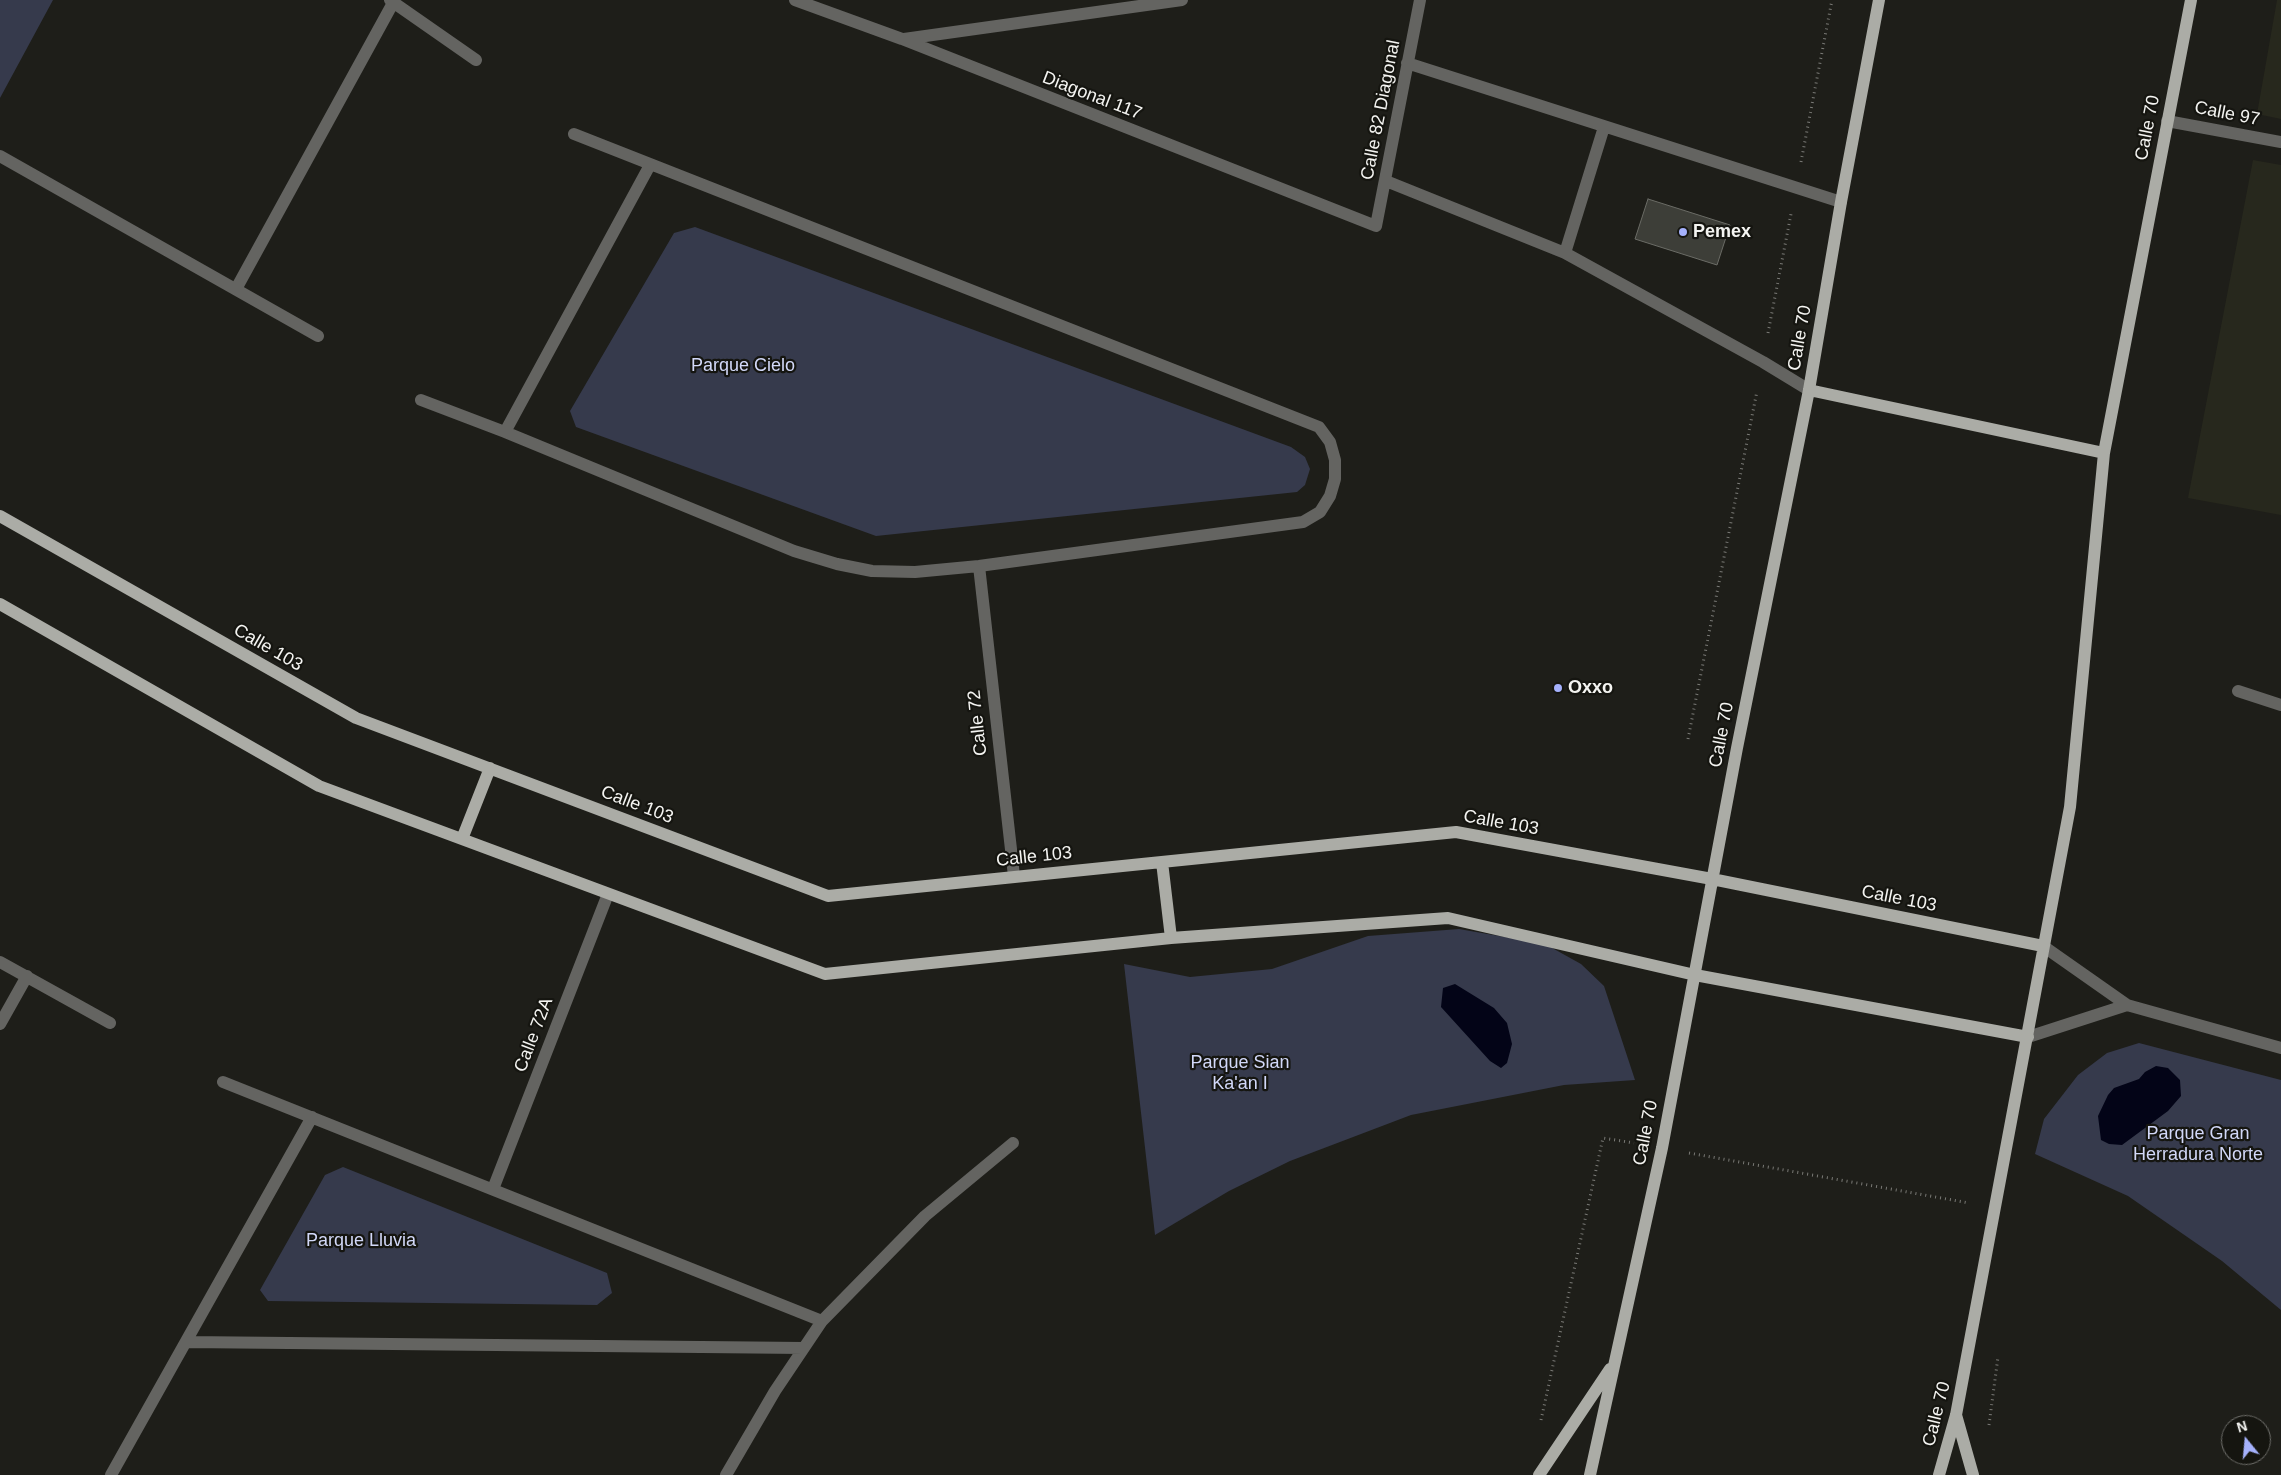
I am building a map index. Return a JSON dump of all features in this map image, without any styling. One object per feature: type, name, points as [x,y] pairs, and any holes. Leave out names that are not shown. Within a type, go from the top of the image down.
[{"type":"main road","name":"Calle 70","points":[[1590,1475],[1662,1148],[1712,880],[1809,390],[1841,202],[1879,0]]},
{"type":"main road","name":"Calle 70","points":[[1939,1475],[1956,1415],[2070,807],[2104,453],[2191,0]]},
{"type":"main road","points":[[1809,390],[2104,453]]},
{"type":"main road","name":"Calle 103","points":[[0,516],[356,718],[828,896],[1456,832],[1712,880],[2043,946]]},
{"type":"main road","points":[[0,604],[319,786],[825,974],[1170,938],[1448,918],[1695,975],[2028,1037]]},
{"type":"main road","points":[[462,839],[490,768]]},
{"type":"main road","points":[[1162,862],[1170,938]]},
{"type":"main road","points":[[1539,1475],[1615,1363]]},
{"type":"main road","points":[[1956,1415],[1974,1475]]},
{"type":"street","name":"Diagonal 117","points":[[795,0],[902,39],[1376,226]]},
{"type":"street","points":[[902,39],[1182,0]]},
{"type":"street","name":"Calle 82 Diagonal","points":[[1376,226],[1420,0]]},
{"type":"street","points":[[236,289],[391,1],[476,60]]},
{"type":"street","points":[[1407,63],[1841,202]]},
{"type":"street","name":"Calle 97","points":[[2167,121],[2281,142]]},
{"type":"street","points":[[1565,253],[1604,127]]},
{"type":"street","points":[[421,400],[506,432],[794,550],[837,564],[872,571],[915,572],[979,566],[1303,522],[1320,512],[1330,496],[1335,479],[1335,460],[1330,442],[1319,427],[574,134]]},
{"type":"street","points":[[0,156],[318,336]]},
{"type":"street","points":[[506,432],[650,165]]},
{"type":"street","points":[[1386,181],[1565,253],[1763,362],[1809,390]]},
{"type":"street","name":"Calle 72","points":[[979,566],[1014,876]]},
{"type":"street","points":[[2238,691],[2281,704]]},
{"type":"street","name":"Calle 72A","points":[[493,1189],[608,894]]},
{"type":"street","name":"Calle 103","points":[[2043,946],[2127,1005],[2281,1048]]},
{"type":"street","points":[[0,962],[110,1023]]},
{"type":"street","points":[[0,1024],[27,976]]},
{"type":"street","points":[[2028,1037],[2127,1005]]},
{"type":"street","points":[[223,1082],[822,1321]]},
{"type":"street","points":[[111,1475],[312,1117]]},
{"type":"street","points":[[726,1475],[775,1391],[822,1321],[926,1216],[1013,1143]]},
{"type":"street","points":[[186,1342],[804,1348]]},
{"type":"path","points":[[1540,1427],[1603,1138],[1996,1208]]},
{"type":"path","points":[[1988,1426],[1999,1349]]},
{"type":"shaded area","points":[[2277,0],[2281,0],[2281,119],[2257,114]]},
{"type":"shaded area","points":[[2253,160],[2281,165],[2281,515],[2188,498]]},
{"type":"shaded area","points":[[1455,984],[1494,1008],[1507,1023],[1512,1044],[1507,1063],[1501,1068],[1490,1061],[1441,1007],[1443,988]]},
{"type":"shaded area","points":[[2156,1066],[2168,1068],[2180,1080],[2181,1096],[2168,1111],[2122,1145],[2109,1144],[2101,1140],[2098,1116],[2108,1095],[2114,1088],[2139,1079],[2145,1072]]},
{"type":"green space","points":[[0,0],[53,0],[0,98]]},
{"type":"green space","name":"Parque Cielo","points":[[695,227],[1291,447],[1305,457],[1310,469],[1305,485],[1297,492],[876,536],[576,427],[570,411],[674,233]]},
{"type":"green space","name":"Parque Sian Ka'an I","points":[[1459,929],[1545,944],[1581,964],[1604,986],[1635,1080],[1564,1085],[1411,1115],[1290,1161],[1229,1191],[1155,1235],[1124,964],[1190,977],[1272,969],[1368,936]]},
{"type":"green space","name":"Parque Gran Herradura Norte","points":[[2139,1043],[2281,1080],[2281,1310],[2222,1261],[2128,1196],[2035,1154],[2044,1119],[2078,1075],[2107,1053]]},
{"type":"green space","name":"Parque Lluvia","points":[[343,1167],[607,1273],[612,1293],[597,1305],[268,1301],[260,1290],[325,1175]]},
{"type":"building","name":"Pemex","points":[[1648,199],[1730,225],[1717,265],[1635,239]]},
{"type":"place","name":"Pemex","points":[[1683,232]]},
{"type":"place","name":"Oxxo","points":[[1558,688]]}]
